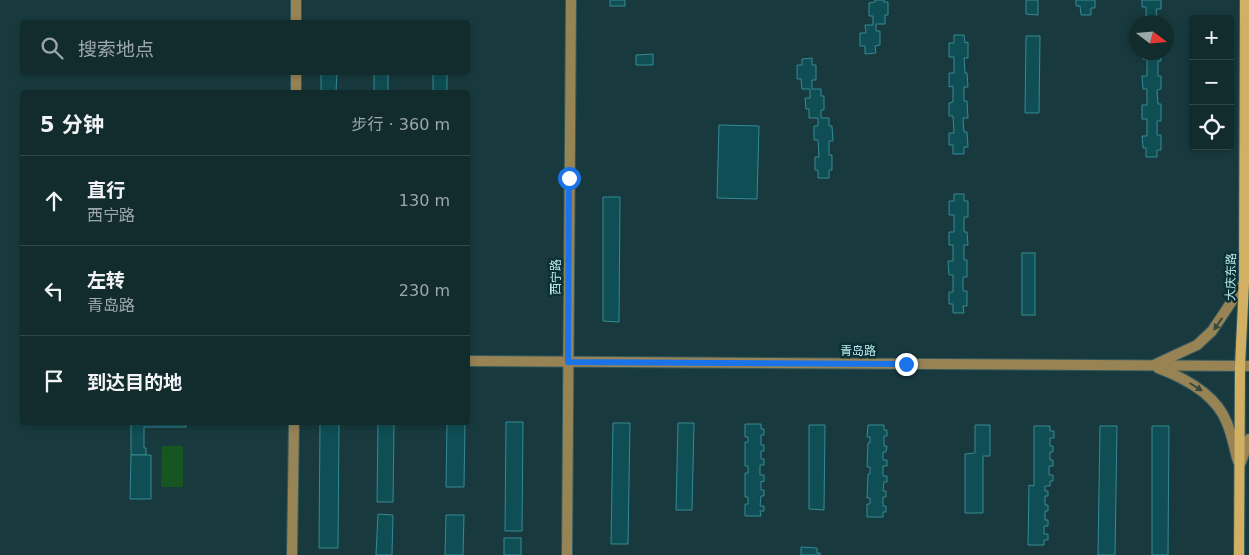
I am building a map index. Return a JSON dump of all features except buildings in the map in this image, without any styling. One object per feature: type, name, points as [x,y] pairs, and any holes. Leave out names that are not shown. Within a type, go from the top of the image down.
[{"type":"main road","name":"大庆东路","points":[[1239,555],[1240,466],[1245,366],[1245,0]]},
{"type":"street","points":[[296,0],[296,20]]},
{"type":"street","name":"西宁路","points":[[567,555],[570,0]]},
{"type":"street","points":[[296,75],[296,90]]},
{"type":"street","points":[[1244,283],[1249,295]]},
{"type":"street","points":[[1153,365],[1197,345],[1212,331],[1244,283]]},
{"type":"street","name":"青岛路","points":[[470,361],[1245,366]]},
{"type":"street","points":[[1153,365],[1176,375],[1203,391],[1215,402],[1227,421],[1240,466]]},
{"type":"street","points":[[292,555],[294,425]]},
{"type":"street","points":[[1240,466],[1249,439]]},
{"type":"green space","points":[[162,446],[183,446],[183,487],[161,487]]},
{"type":"route","points":[[569,178],[568,362],[906,364]]}]
